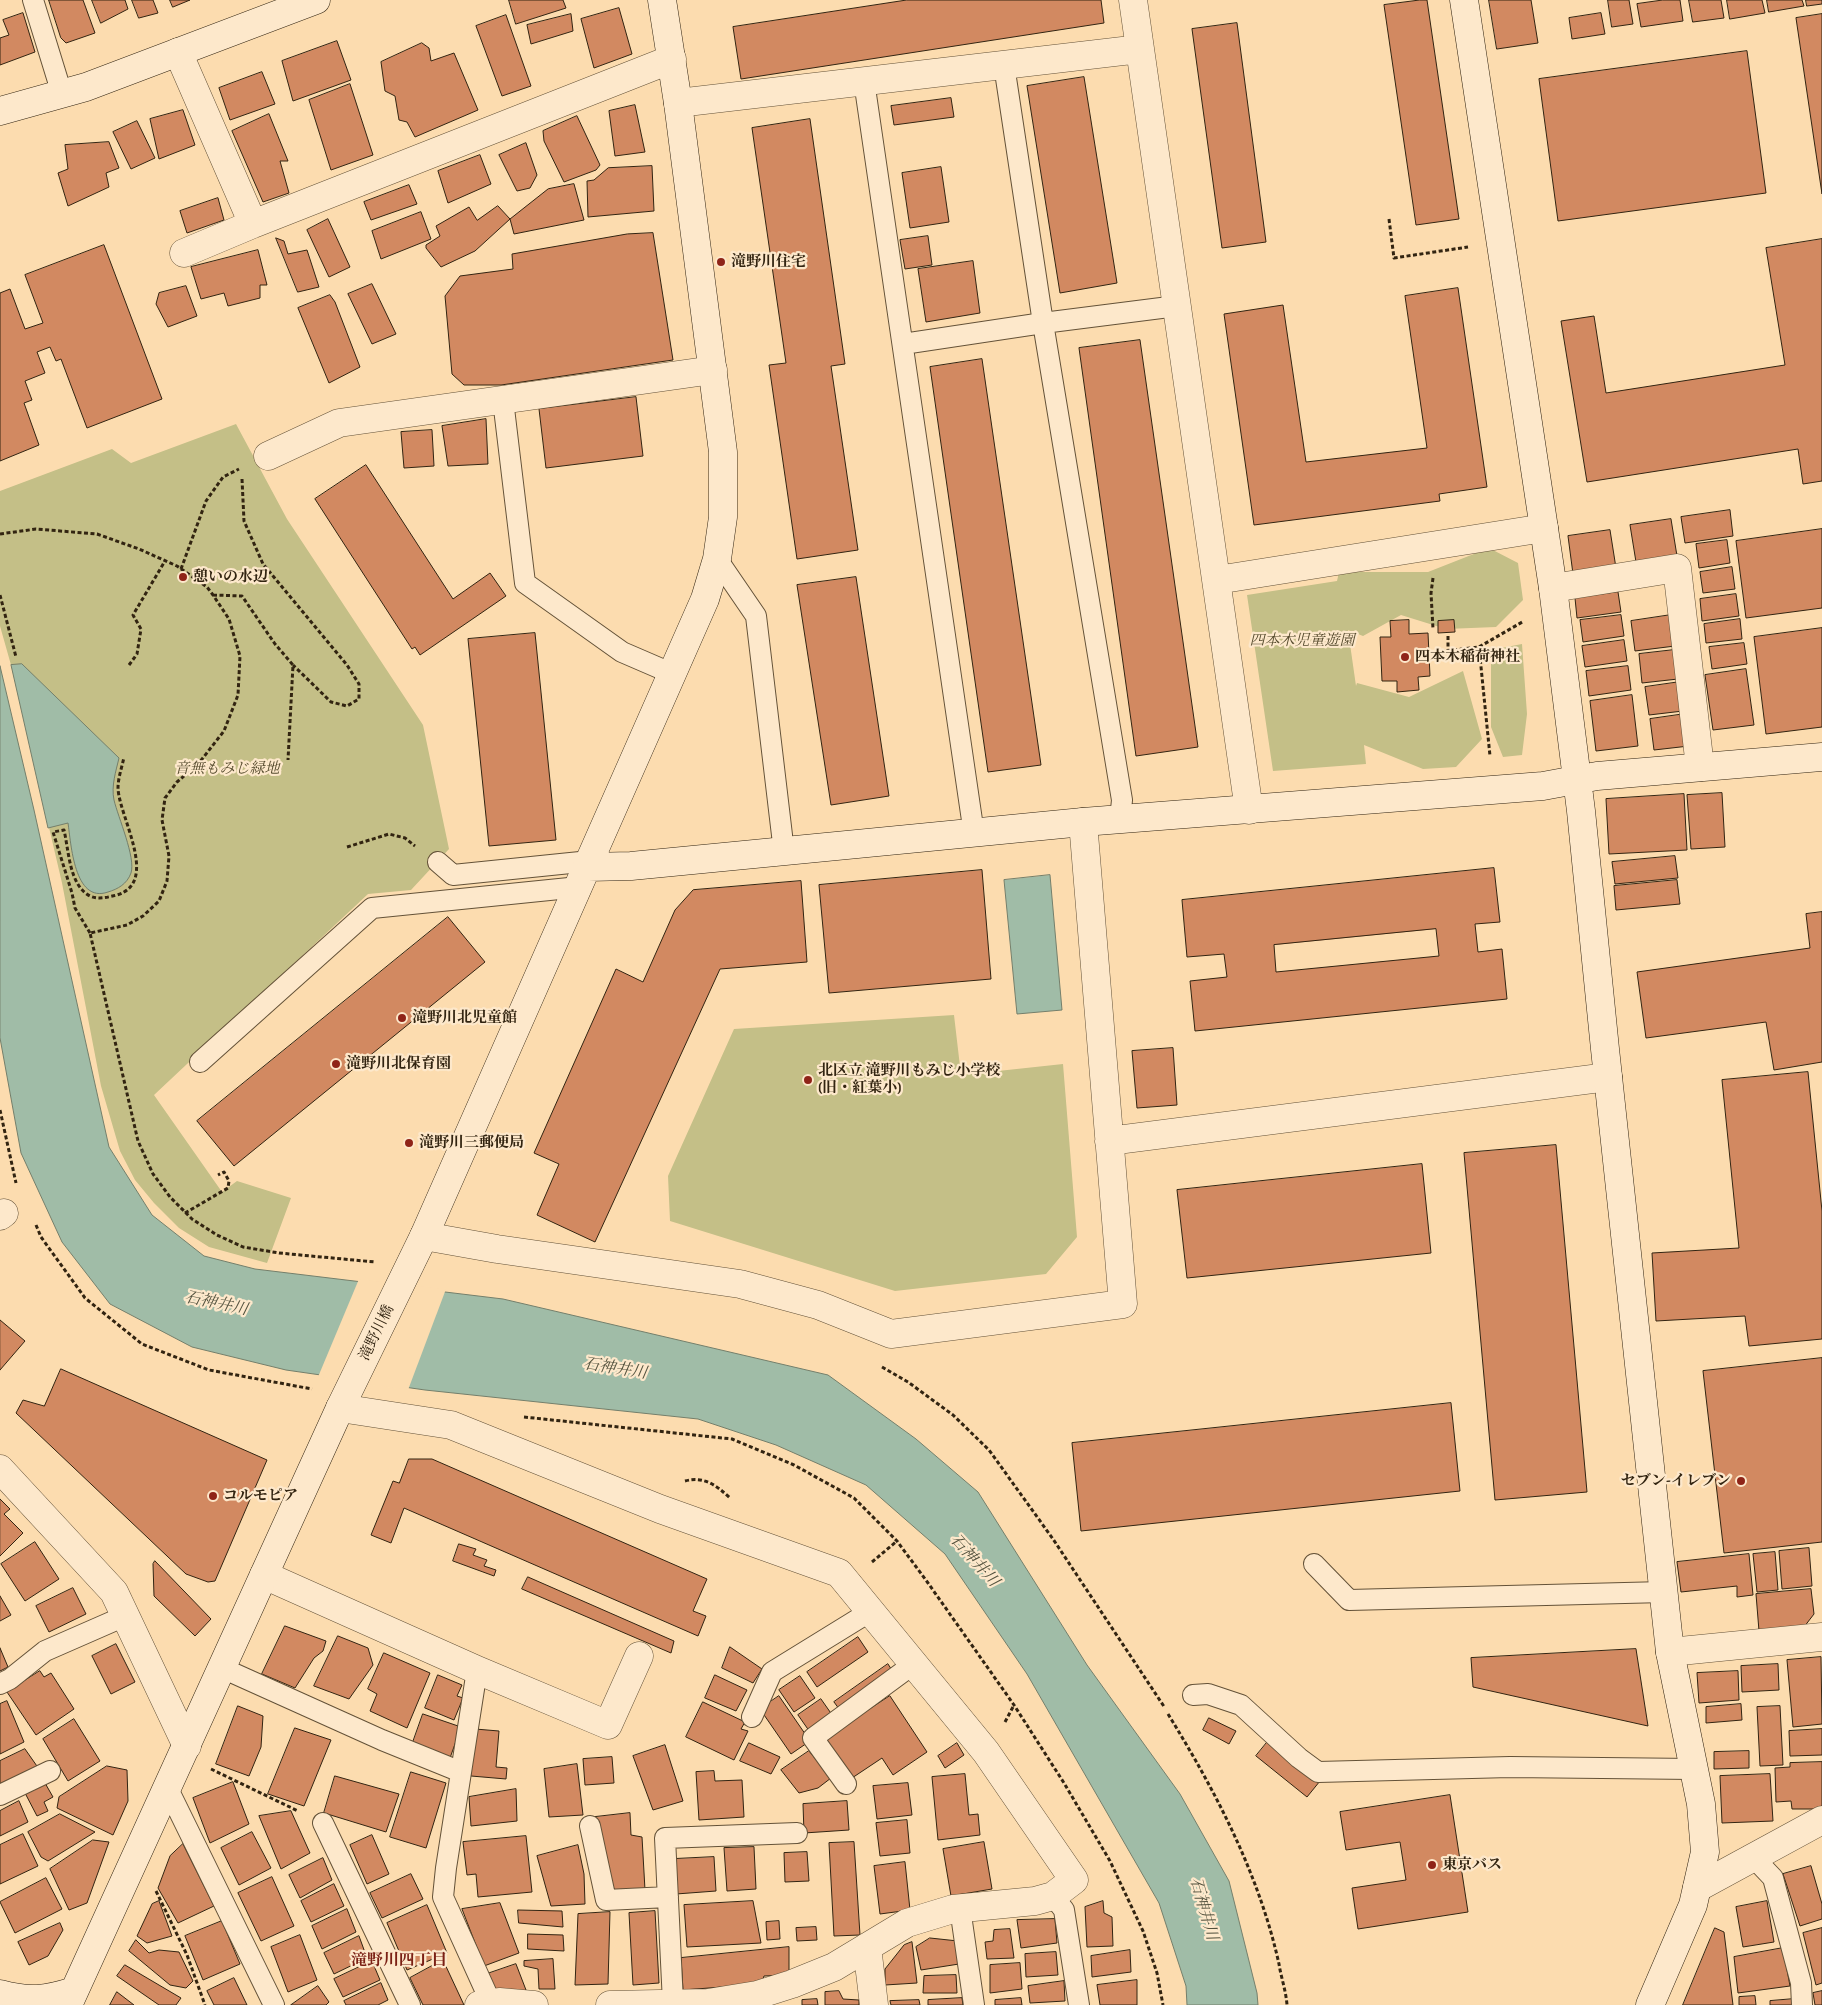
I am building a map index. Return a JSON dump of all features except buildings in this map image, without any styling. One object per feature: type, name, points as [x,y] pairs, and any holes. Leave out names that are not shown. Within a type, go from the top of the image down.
[{"type":"street","points":[[0,111],[62,94],[128,72],[316,0]]},
{"type":"street","name":"滝野川橋","points":[[71,1998],[346,1396],[424,1236],[705,599],[716,559],[723,517],[723,452],[678,103],[662,0]]},
{"type":"street","points":[[1133,0],[1250,810]]},
{"type":"street","points":[[1464,0],[1553,588],[1578,780],[1670,1652],[1701,1804],[1705,1852],[1693,1905],[1650,2005]]},
{"type":"street","points":[[678,103],[1140,49]]},
{"type":"street","points":[[178,52],[253,224]]},
{"type":"street","points":[[184,253],[672,59]]},
{"type":"street","points":[[268,456],[339,423],[713,370]]},
{"type":"street","points":[[1216,580],[1544,528]]},
{"type":"street","points":[[1553,588],[1677,568],[1700,767]]},
{"type":"street","points":[[586,872],[1083,822],[1543,786],[1597,776],[1822,757]]},
{"type":"street","points":[[424,1236],[497,1249],[740,1284],[818,1305],[891,1334],[1123,1304],[1083,822]]},
{"type":"street","points":[[1109,1141],[1608,1077]]},
{"type":"street","points":[[346,1396],[451,1425],[660,1509],[839,1572],[986,1752],[1074,1880],[1053,1896],[1035,1901],[960,1908],[907,1923],[834,1967],[792,1984],[757,1995],[708,2003],[610,2005]]},
{"type":"street","points":[[0,1469],[114,1592],[185,1750]]},
{"type":"street","points":[[264,1575],[477,1670],[608,1725],[639,1656]]},
{"type":"street","points":[[1670,1652],[1822,1637]]},
{"type":"street","points":[[1697,1888],[1822,1820]]},
{"type":"street","points":[[867,1947],[874,2005]]},
{"type":"street","points":[[0,1994],[24,1999],[71,1998]]},
{"type":"street","points":[[485,2004],[499,2002],[534,2005]]},
{"type":"lane","points":[[33,0],[62,94]]},
{"type":"lane","points":[[1004,65],[1043,323],[1122,800],[1120,820]]},
{"type":"lane","points":[[864,81],[974,834]]},
{"type":"lane","points":[[903,344],[1043,323],[1177,306]]},
{"type":"lane","points":[[503,400],[525,584],[622,652],[673,674]]},
{"type":"lane","points":[[716,559],[756,616],[784,852]]},
{"type":"lane","points":[[438,862],[453,875],[586,872]]},
{"type":"lane","points":[[200,1062],[372,908],[586,872]]},
{"type":"lane","points":[[1314,1564],[1349,1600],[1664,1592]]},
{"type":"lane","points":[[752,1716],[772,1672],[871,1611]]},
{"type":"lane","points":[[0,1684],[10,1679],[45,1651],[125,1616]]},
{"type":"lane","points":[[846,1784],[813,1738],[915,1663]]},
{"type":"lane","points":[[222,1668],[382,1740],[461,1772]]},
{"type":"lane","points":[[477,1670],[443,1897],[485,2004]]},
{"type":"lane","points":[[1193,1695],[1208,1694],[1241,1705],[1298,1758],[1318,1772],[1510,1766],[1694,1770]]},
{"type":"lane","points":[[0,1795],[50,1771]]},
{"type":"lane","points":[[168,1789],[274,2005]]},
{"type":"lane","points":[[323,1823],[410,2005]]},
{"type":"lane","points":[[590,1826],[606,1900],[668,1897]]},
{"type":"lane","points":[[673,2004],[665,1838],[797,1833]]},
{"type":"lane","points":[[1754,1857],[1773,1878],[1801,1983],[1802,2005]]},
{"type":"lane","points":[[1053,1896],[1064,1910],[1079,2005]]},
{"type":"lane","points":[[960,1908],[974,2005]]},
{"type":"path","points":[[1389,219],[1394,258],[1476,246]]},
{"type":"path","points":[[181,569],[206,501],[223,477],[242,468],[244,521],[263,564],[347,666],[359,684],[359,699],[347,706],[331,702],[293,665],[275,644],[242,596],[213,595]]},
{"type":"path","points":[[0,534],[36,529],[97,534],[181,569],[207,587],[213,595],[229,619],[240,656],[238,695],[224,731],[199,762],[177,782],[165,798],[162,820],[169,856],[167,881],[158,900],[143,916],[127,925],[90,933]]},
{"type":"path","points":[[1433,629],[1431,593],[1436,545]]},
{"type":"path","points":[[129,665],[137,654],[141,629],[132,615],[165,561]]},
{"type":"path","points":[[0,594],[16,657]]},
{"type":"path","points":[[1434,652],[1479,647],[1529,619]]},
{"type":"path","points":[[1448,636],[1448,650]]},
{"type":"path","points":[[1479,647],[1490,758]]},
{"type":"path","points":[[288,760],[293,665]]},
{"type":"path","points":[[124,757],[118,787],[137,857],[137,873],[132,885],[122,894],[105,898],[91,896],[78,887],[64,830],[53,832],[75,908],[90,933],[138,1141],[153,1174],[185,1213],[217,1235],[243,1247],[278,1253],[378,1262]]},
{"type":"path","points":[[347,846],[390,834],[405,838],[438,862]]},
{"type":"path","points":[[185,1213],[228,1188],[229,1181],[224,1172],[218,1175]]},
{"type":"path","points":[[876,1364],[908,1382],[953,1415],[989,1450],[1053,1539],[1152,1688],[1202,1770],[1245,1859],[1271,1931],[1287,2005]]},
{"type":"path","points":[[871,1563],[896,1541]]},
{"type":"path","points":[[1014,1705],[1064,1783],[1114,1869],[1143,1931],[1157,1973],[1162,2005]]},
{"type":"path","points":[[185,1750],[323,1823]]},
{"type":"path","points":[[137,1852],[187,1955],[205,2005]]},
{"type":"path","points":[[1109,1873],[1114,1869]]},
{"type":"green space","name":"音無もみじ緑地","points":[[236,424],[287,519],[423,725],[449,849],[411,890],[368,894],[154,1095],[222,1192],[237,1181],[291,1198],[267,1263],[209,1247],[179,1228],[154,1203],[135,1180],[120,1151],[101,1086],[62,883],[11,665],[0,626],[0,491],[112,449],[131,463]]},
{"type":"green space","name":"四本木児童遊園","points":[[1489,548],[1518,563],[1523,600],[1496,627],[1446,629],[1401,615],[1363,636],[1348,630],[1356,686],[1357,683],[1409,697],[1463,671],[1482,739],[1456,767],[1423,769],[1364,745],[1366,764],[1273,771],[1247,595],[1337,581],[1339,572],[1428,572]]},
{"type":"green space","points":[[1522,644],[1527,714],[1522,755],[1503,757],[1491,727],[1491,650]]},
{"type":"green space","points":[[954,1015],[961,1075],[1063,1064],[1077,1237],[1046,1274],[895,1291],[670,1221],[668,1176],[734,1029]]},
{"type":"water","points":[[22,664],[119,758],[114,779],[113,795],[129,848],[132,866],[127,880],[122,886],[112,891],[97,893],[88,889],[81,881],[73,857],[68,823],[48,828],[11,665]]},
{"type":"water","name":"石神井川","points":[[0,666],[109,1147],[152,1215],[204,1256],[255,1269],[503,1299],[828,1375],[916,1439],[978,1492],[1087,1665],[1180,1794],[1229,1881],[1257,1993],[1258,2005],[1187,2005],[1186,1986],[1159,1903],[1027,1674],[945,1554],[866,1485],[776,1445],[698,1419],[425,1390],[286,1370],[192,1347],[110,1304],[62,1242],[21,1153],[0,1038]]},
{"type":"water","points":[[1050,875],[1062,1010],[1017,1014],[1004,880]]},
{"type":"pier","points":[[359,1279],[446,1289],[408,1390],[318,1377]]},
{"type":"place","name":"滝野川住宅","points":[[721,262]]},
{"type":"place","name":"憩いの水辺","points":[[183,577]]},
{"type":"place","name":"四本木稲荷神社","points":[[1405,657]]},
{"type":"place","name":"滝野川北児童館","points":[[402,1018]]},
{"type":"place","name":"滝野川北保育園","points":[[336,1064]]},
{"type":"place","name":"北区立 滝野川もみじ小学校 (旧・紅葉小)","points":[[808,1080]]},
{"type":"place","name":"滝野川三郵便局","points":[[409,1143]]},
{"type":"place","name":"セブン-イレブン","points":[[1741,1481]]},
{"type":"place","name":"コルモピア","points":[[213,1496]]},
{"type":"place","name":"東京バス","points":[[1432,1865]]},
{"type":"district","name":"滝野川四丁目","points":[[399,1961]]}]
